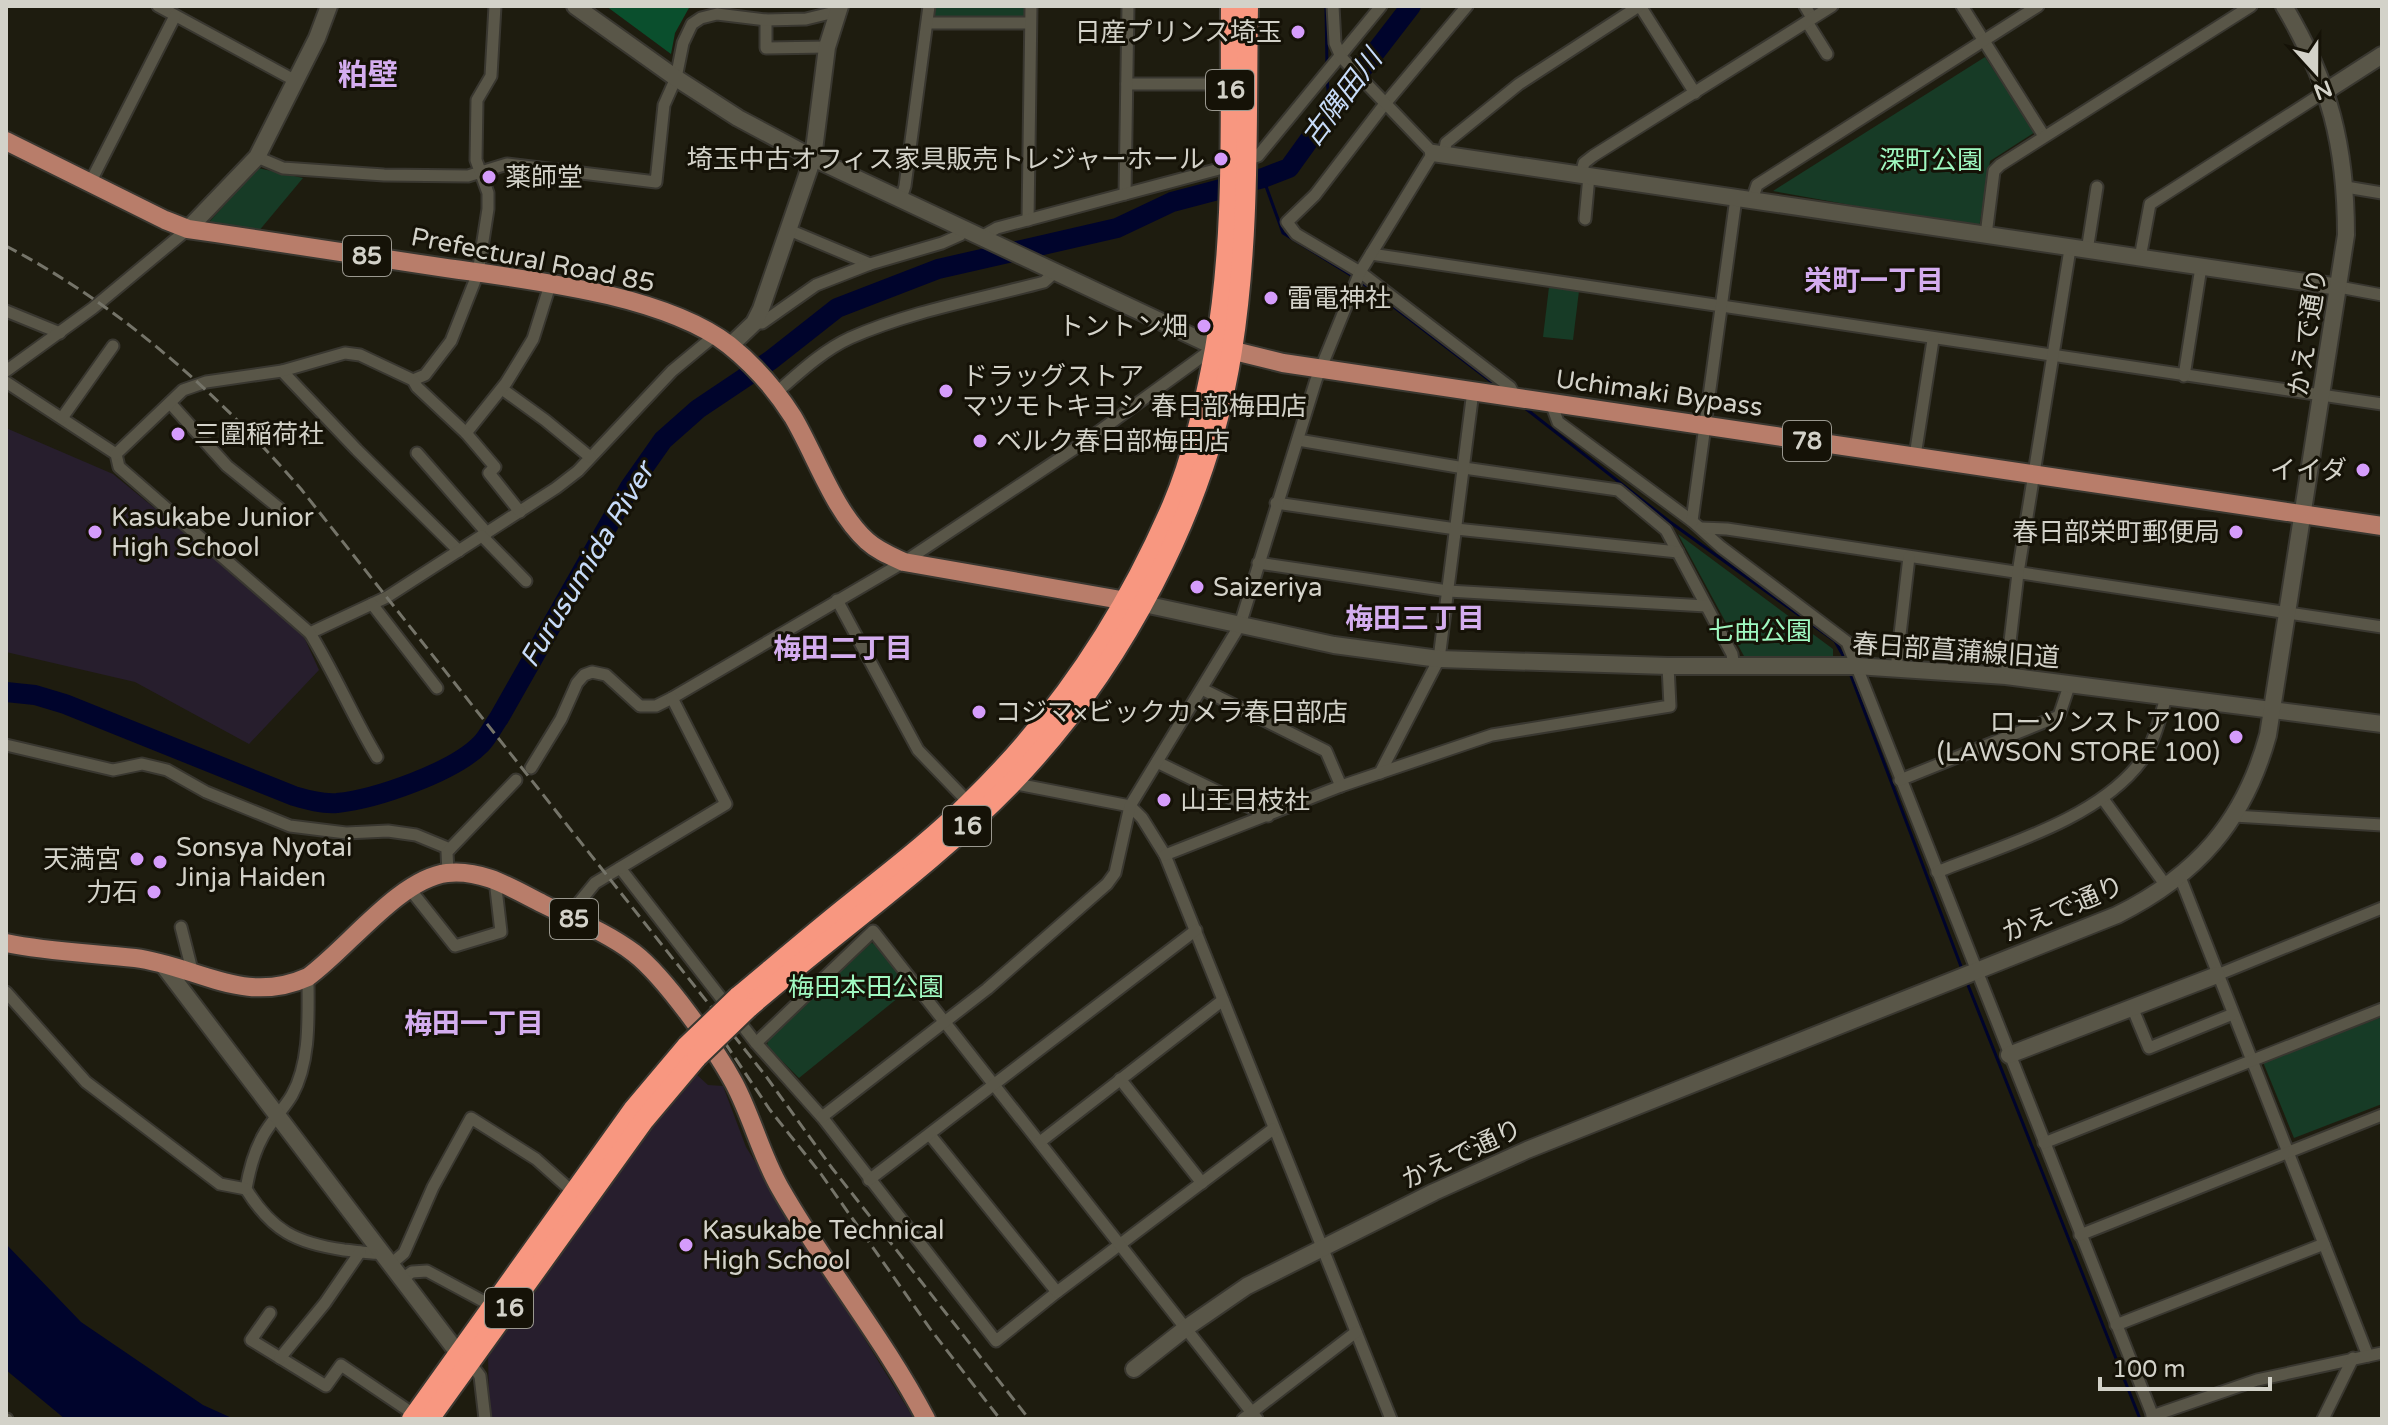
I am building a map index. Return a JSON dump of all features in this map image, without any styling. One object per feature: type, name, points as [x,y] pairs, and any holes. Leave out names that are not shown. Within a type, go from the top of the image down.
[{"type":"highway","name":"16","points":[[1231,6],[1230,84],[1238,167]]},
{"type":"highway","name":"16","points":[[743,1003],[942,849],[1012,783],[1094,681],[1135,602],[1187,465],[1224,349],[1237,220],[1248,6]]},
{"type":"highway","name":"16","points":[[464,1358],[492,1306],[633,1110],[743,1003],[969,803],[1053,710],[1106,633],[1135,602]]},
{"type":"highway","name":"16","points":[[418,1418],[692,1052]]},
{"type":"main road","name":"Prefectural Road 85","points":[[6,141],[188,229],[550,285],[650,306],[671,314],[726,344],[753,367],[776,393],[842,509],[870,544],[904,562],[1135,602]]},
{"type":"main road","name":"Uchimaki Bypass","points":[[1224,349],[1320,369],[2382,526]]},
{"type":"main road","name":"85","points":[[6,943],[41,951],[138,959],[236,986],[264,989],[288,985],[308,977],[409,888],[423,880],[448,873],[474,873],[495,880],[568,916],[643,961],[667,988],[723,1065],[780,1188],[926,1419]]},
{"type":"street","points":[[158,6],[294,80]]},
{"type":"street","points":[[6,371],[60,333],[188,229],[257,157],[317,38],[329,6]]},
{"type":"street","points":[[413,380],[425,375],[451,341],[478,273],[488,193],[476,160],[477,100],[491,76],[495,6]]},
{"type":"street","points":[[575,6],[738,118],[813,158],[1224,349]]},
{"type":"street","points":[[901,199],[929,6]]},
{"type":"street","points":[[1028,220],[1031,6]]},
{"type":"street","points":[[1125,194],[1128,6]]},
{"type":"street","points":[[1333,6],[1335,43],[1342,59],[1384,105],[1438,154],[2382,295]]},
{"type":"street","points":[[985,239],[990,231],[1238,167],[1258,156],[1342,59],[1381,6]]},
{"type":"street","points":[[1467,6],[1384,105],[1315,195],[1287,222],[1296,234],[1360,272],[1510,387],[1516,398]]},
{"type":"street","points":[[822,1117],[945,1023],[1107,884],[1115,873],[1130,806],[1240,625],[1320,369],[1360,272],[1446,143],[1519,84],[1639,6],[1695,93]]},
{"type":"street","points":[[1805,6],[1827,54]]},
{"type":"street","points":[[1585,219],[1584,163],[1832,6]]},
{"type":"street","points":[[1962,6],[2044,136]]},
{"type":"street","points":[[1696,525],[1720,307],[1744,199],[1757,185],[2038,6]]},
{"type":"street","points":[[1986,235],[1994,171],[2044,136],[2251,6]]},
{"type":"street","name":"かえで通り","points":[[1134,1369],[1247,1286],[1321,1249],[1527,1150],[2117,915],[2173,882],[2207,851],[2234,816],[2261,758],[2273,710],[2346,235],[2346,187],[2326,91],[2313,57],[2284,6]]},
{"type":"street","points":[[257,157],[283,168],[300,170],[384,175],[480,174],[507,164],[656,182],[664,105],[676,78],[683,43],[692,24],[717,14],[766,20],[806,19],[839,9]]},
{"type":"street","points":[[310,633],[372,604],[520,512],[578,471],[648,394],[754,323],[813,158],[827,47],[839,9]]},
{"type":"street","points":[[90,183],[175,16]]},
{"type":"street","points":[[766,20],[766,48],[827,47]]},
{"type":"street","points":[[928,23],[1030,23]]},
{"type":"street","points":[[2140,258],[2148,209],[2155,199],[2382,55]]},
{"type":"street","points":[[1127,84],[1230,84]]},
{"type":"street","points":[[2087,251],[2097,187]]},
{"type":"street","points":[[2346,187],[2382,193]]},
{"type":"street","points":[[754,323],[762,323],[816,285],[870,264],[942,243],[966,229]]},
{"type":"street","points":[[789,230],[870,264]]},
{"type":"street","points":[[2006,676],[2018,573],[2070,249]]},
{"type":"street","points":[[1371,254],[1933,340],[2382,404]]},
{"type":"street","points":[[2184,376],[2201,267]]},
{"type":"street","points":[[776,393],[815,359],[848,339],[901,319],[1044,282],[1049,269]]},
{"type":"street","points":[[466,433],[502,389],[533,339],[550,285]]},
{"type":"street","points":[[6,311],[60,333]]},
{"type":"street","points":[[1915,456],[1933,340]]},
{"type":"street","points":[[62,418],[113,346]]},
{"type":"street","points":[[531,768],[584,675],[592,672],[606,675],[640,706],[656,706],[672,698],[904,562],[1224,349]]},
{"type":"street","points":[[116,454],[183,390],[206,382],[282,371],[345,353],[360,355],[413,380],[495,467],[489,473],[520,512]]},
{"type":"street","points":[[282,371],[459,551]]},
{"type":"street","points":[[6,382],[116,454],[119,467],[310,633],[377,757]]},
{"type":"street","points":[[502,389],[590,457]]},
{"type":"street","points":[[1380,773],[1439,659],[1473,391]]},
{"type":"street","points":[[170,403],[227,466],[279,508]]},
{"type":"street","points":[[1551,403],[1558,422],[1847,642],[2153,1417],[2257,1380],[2382,1353]]},
{"type":"street","points":[[1298,440],[1618,490],[1666,530],[1732,654],[1734,667]]},
{"type":"street","points":[[417,453],[526,581]]},
{"type":"street","points":[[1276,503],[1456,529],[1678,552]]},
{"type":"street","points":[[1696,525],[2382,627]]},
{"type":"street","points":[[1896,669],[1909,557]]},
{"type":"street","points":[[1258,563],[1448,591],[1706,606]]},
{"type":"street","points":[[837,600],[918,750],[969,803]]},
{"type":"street","name":"春日部菖蒲線旧道","points":[[1135,602],[1372,652],[1439,659],[1668,666],[1856,666],[2006,676],[2382,724]]},
{"type":"street","points":[[372,604],[437,688]]},
{"type":"street","points":[[1165,855],[1341,786],[1492,735],[1670,706],[1668,666]]},
{"type":"street","points":[[1900,780],[2059,716],[2070,683]]},
{"type":"street","points":[[1202,689],[1326,751],[1341,786]]},
{"type":"street","points":[[1937,872],[2062,821],[2103,799],[2142,760],[2157,732],[2166,697]]},
{"type":"street","points":[[568,916],[595,883],[726,804],[672,698]]},
{"type":"street","points":[[6,745],[113,770],[142,764],[167,770],[206,792],[290,826],[346,833],[416,835],[450,849]]},
{"type":"street","points":[[1157,762],[1268,816]]},
{"type":"street","points":[[448,873],[447,852],[516,780]]},
{"type":"street","points":[[1012,783],[1130,806],[1142,818],[1165,855],[1391,1419]]},
{"type":"street","points":[[2103,799],[2173,882],[2217,975],[2368,1356]]},
{"type":"street","points":[[2234,816],[2382,825]]},
{"type":"street","points":[[620,868],[756,1043],[822,1117],[996,1341],[1273,1129]]},
{"type":"street","points":[[409,888],[455,946],[501,932],[495,880]]},
{"type":"street","points":[[2009,1055],[2382,908]]},
{"type":"street","points":[[181,927],[193,974]]},
{"type":"street","points":[[869,1180],[1196,930]]},
{"type":"street","points":[[756,1043],[873,931],[1186,1328],[1250,1417],[1356,1332]]},
{"type":"street","points":[[163,965],[402,1279],[480,1376],[485,1419]]},
{"type":"street","points":[[308,977],[308,1029],[300,1076],[293,1094],[264,1134],[246,1189],[260,1212],[284,1233],[315,1246],[387,1259],[404,1253],[433,1187],[471,1118],[536,1159],[573,1192]]},
{"type":"street","points":[[6,992],[86,1082],[220,1184],[246,1189]]},
{"type":"street","points":[[1040,1142],[1223,1000]]},
{"type":"street","points":[[2132,1007],[2149,1048],[2233,1014]]},
{"type":"street","points":[[2044,1143],[2382,1009]]},
{"type":"street","points":[[1120,1079],[1202,1183]]},
{"type":"street","points":[[2080,1235],[2382,1115]]},
{"type":"street","points":[[930,1135],[1057,1292]]},
{"type":"street","points":[[2116,1325],[2324,1244]]},
{"type":"street","points":[[280,1358],[325,1303],[360,1252]]},
{"type":"street","points":[[402,1279],[412,1272],[427,1271],[492,1306]]},
{"type":"street","points":[[270,1313],[251,1340],[326,1386],[341,1365],[418,1418]]},
{"type":"street","points":[[2323,1419],[2353,1358]]},
{"type":"shaded area","name":"Kasukabe Junior High School","points":[[6,428],[113,474],[253,589],[304,637],[319,670],[249,744],[135,682],[6,652]]},
{"type":"shaded area","name":"Kasukabe Technical High School","points":[[696,1074],[708,1085],[723,1086],[746,1147],[914,1419],[491,1419],[488,1354],[629,1155]]},
{"type":"green space","points":[[606,6],[690,6],[675,33],[671,54]]},
{"type":"green space","points":[[936,6],[1030,6],[1030,19],[934,19]]},
{"type":"green space","name":"深町公園","points":[[1985,57],[2035,132],[1990,161],[1979,228],[1773,191]]},
{"type":"green space","points":[[258,168],[303,178],[258,232],[211,225],[210,221]]},
{"type":"green space","points":[[1549,287],[1579,291],[1573,340],[1543,337]]},
{"type":"green space","name":"七曲公園","points":[[1678,534],[1833,649],[1833,659],[1745,658]]},
{"type":"green space","name":"梅田本田公園","points":[[871,943],[877,944],[909,989],[799,1078],[767,1046],[768,1040]]},
{"type":"green space","points":[[2382,1017],[2382,1104],[2294,1138],[2263,1062]]},
{"type":"water","points":[[6,1244],[81,1322],[203,1405],[234,1419],[65,1419],[6,1370]]},
{"type":"waterway","name":"古隅田川","points":[[1326,6],[1327,67]]},
{"type":"waterway","name":"Furusumida River","points":[[6,692],[35,695],[65,704],[294,796],[315,801],[331,803],[353,800],[393,790],[434,774],[469,754],[486,738],[630,487],[663,440],[698,409],[771,360],[837,308],[938,269],[1117,228],[1172,202],[1289,168],[1411,6]]},
{"type":"waterway","name":"古隅田川","points":[[1327,79],[1330,111]]},
{"type":"waterway","points":[[1263,178],[1283,233],[1354,277]]},
{"type":"waterway","points":[[1360,281],[1497,386]]},
{"type":"waterway","points":[[1525,408],[1670,522],[1835,641],[1845,659]]},
{"type":"waterway","points":[[1850,673],[1962,969]]},
{"type":"waterway","points":[[1966,980],[2140,1419]]},
{"type":"railway","points":[[6,246],[88,295],[165,354],[236,419],[301,489],[765,1075],[832,1168],[1029,1419]]},
{"type":"railway","points":[[715,1028],[770,1110],[821,1174],[931,1330],[1000,1419]]},
{"type":"place","name":"日産プリンス埼玉","points":[[1298,32]]},
{"type":"place","name":"埼玉中古オフィス家具販売トレジャーホール","points":[[1221,159]]},
{"type":"place","name":"薬師堂","points":[[489,177]]},
{"type":"place","name":"雷電神社","points":[[1271,298]]},
{"type":"place","name":"トントン畑","points":[[1204,326]]},
{"type":"place","name":"ドラッグストア マツモトキヨシ 春日部梅田店","points":[[946,391]]},
{"type":"place","name":"三圍稲荷社","points":[[178,434]]},
{"type":"place","name":"ベルク春日部梅田店","points":[[980,441]]},
{"type":"place","name":"イイダ","points":[[2363,470]]},
{"type":"place","name":"Kasukabe Junior High School","points":[[95,532]]},
{"type":"place","name":"春日部栄町郵便局","points":[[2236,532]]},
{"type":"place","name":"Saizeriya","points":[[1197,587]]},
{"type":"place","name":"コジマ×ビックカメラ春日部店","points":[[979,712]]},
{"type":"place","name":"ローソンストア100 (LAWSON STORE 100)","points":[[2236,737]]},
{"type":"place","name":"山王日枝社","points":[[1164,800]]},
{"type":"place","name":"天満宮","points":[[137,859]]},
{"type":"place","name":"Sonsya Nyotai Jinja Haiden","points":[[160,862]]},
{"type":"place","name":"力石","points":[[154,892]]},
{"type":"place","name":"Kasukabe Technical High School","points":[[686,1245]]},
{"type":"district","name":"粕壁","points":[[368,75]]},
{"type":"district","name":"栄町一丁目","points":[[1874,281]]},
{"type":"district","name":"梅田三丁目","points":[[1415,619]]},
{"type":"district","name":"梅田二丁目","points":[[843,649]]},
{"type":"district","name":"梅田一丁目","points":[[474,1024]]}]
